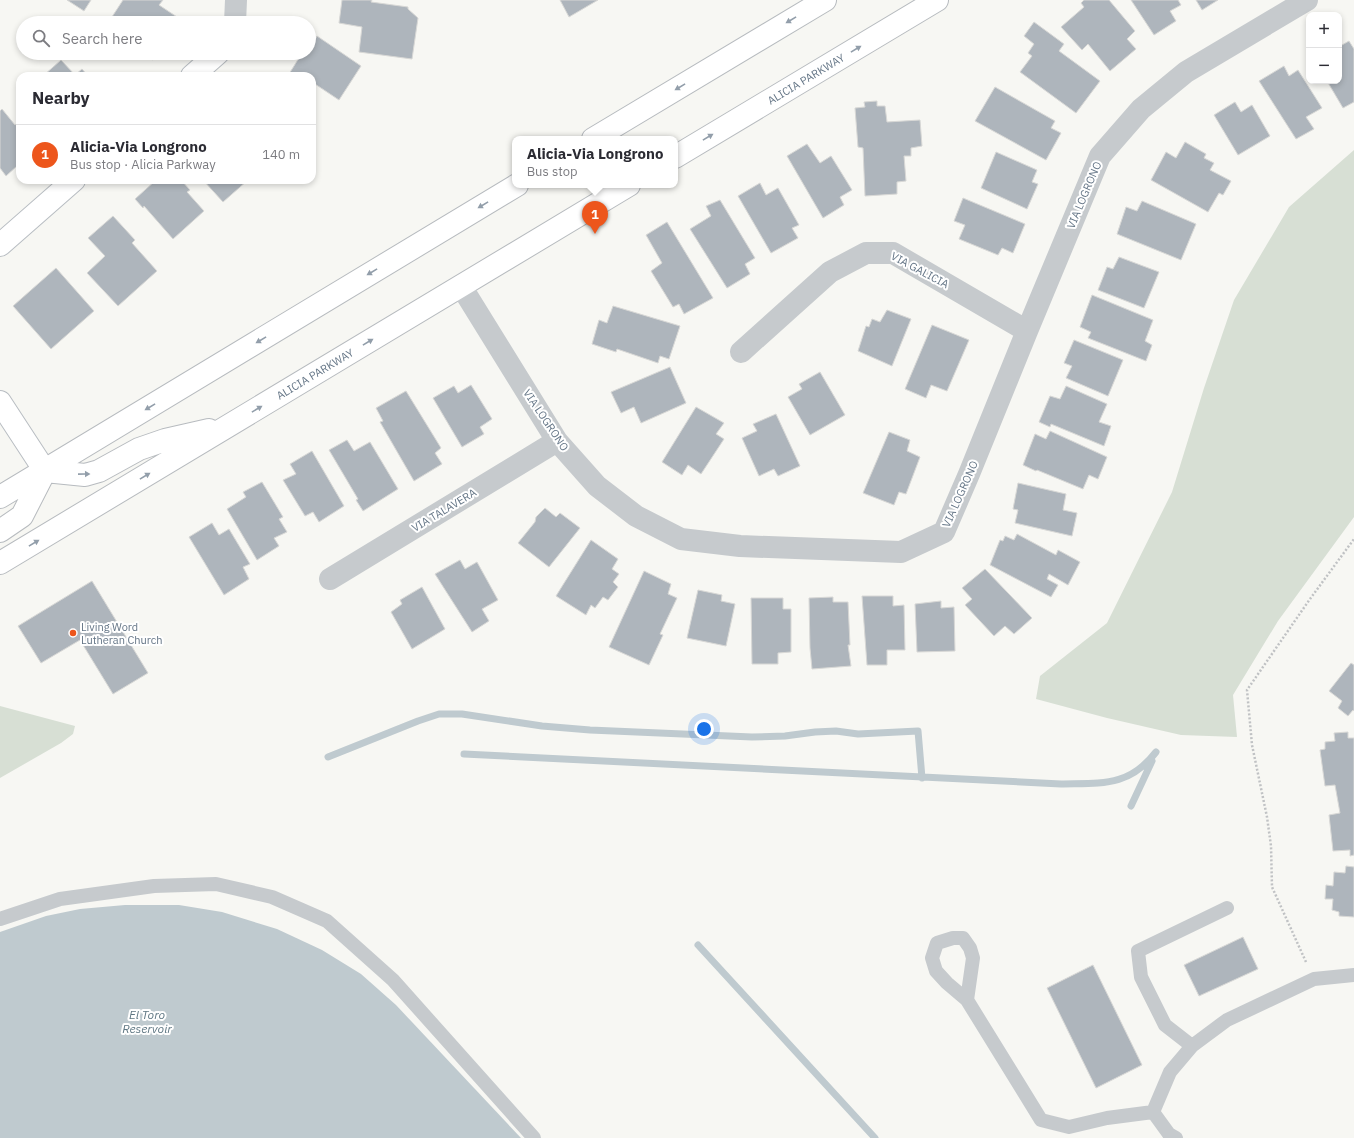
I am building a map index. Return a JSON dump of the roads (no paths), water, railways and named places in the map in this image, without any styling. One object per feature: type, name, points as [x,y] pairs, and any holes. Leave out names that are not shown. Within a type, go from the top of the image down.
[{"type":"main road","points":[[598,136],[825,0]]},
{"type":"main road","name":"ALICIA PARKWAY","points":[[678,156],[937,0]]},
{"type":"main road","points":[[197,72],[210,60]]},
{"type":"main road","points":[[0,245],[69,184]]},
{"type":"main road","points":[[0,497],[512,188]]},
{"type":"main road","name":"ALICIA PARKWAY","points":[[0,562],[624,188]]},
{"type":"main road","points":[[0,402],[45,471]]},
{"type":"main road","points":[[45,471],[85,475],[91,474],[139,449],[165,440],[230,425]]},
{"type":"main road","points":[[0,532],[22,516],[45,471]]},
{"type":"street","points":[[235,16],[236,0]]},
{"type":"street","name":"VIA LOGRONO","points":[[461,286],[558,441],[597,486],[636,516],[681,539],[740,546],[901,552],[944,532],[970,474],[1027,331],[1100,156],[1141,109],[1186,72],[1307,0]]},
{"type":"street","name":"VIA GALICIA","points":[[741,352],[830,272],[866,252],[893,253],[1027,331]]},
{"type":"street","name":"VIA TALAVERA","points":[[330,579],[558,441]]},
{"type":"lane","points":[[0,919],[60,899],[154,886],[216,884],[272,898],[327,920],[393,980],[534,1138]]},
{"type":"lane","points":[[1192,1046],[1165,1025],[1141,977],[1138,952],[1227,908]]},
{"type":"lane","points":[[1154,1112],[1170,1072],[1192,1046],[1227,1020],[1314,978],[1354,975]]},
{"type":"lane","points":[[967,1000],[1041,1120],[1069,1127],[1108,1118],[1154,1112]]},
{"type":"lane","points":[[1154,1112],[1171,1137]]},
{"type":"water","name":"El Toro Reservoir","points":[[125,905],[179,905],[222,912],[277,929],[322,950],[361,974],[396,1005],[521,1138],[0,1138],[0,932],[46,916],[80,909]]},
{"type":"waterway","points":[[328,757],[439,714],[462,714],[542,726],[590,730],[752,737],[785,736],[836,731],[858,734],[918,731],[922,778]]},
{"type":"waterway","points":[[464,754],[1061,784],[1089,784],[1114,781],[1136,772],[1156,752]]},
{"type":"waterway","points":[[1131,806],[1152,761]]},
{"type":"waterway","points":[[698,945],[875,1138]]},
{"type":"place","name":"Alicia-Via Longrono","points":[[595,234]]},
{"type":"place","name":"Living Word Lutheran Church","points":[[73,633]]}]
